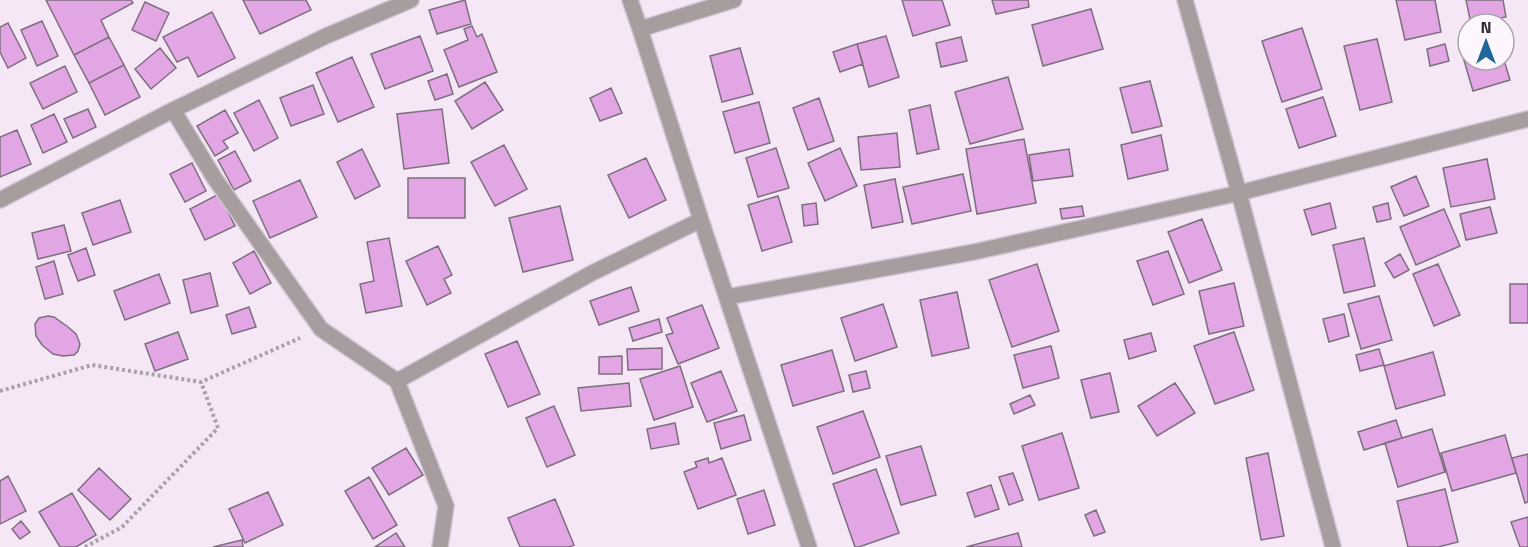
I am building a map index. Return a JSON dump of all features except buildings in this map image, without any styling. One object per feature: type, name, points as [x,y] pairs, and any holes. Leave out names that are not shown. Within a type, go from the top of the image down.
[{"type":"street","points":[[0,200],[173,110],[326,36],[411,0]]},
{"type":"street","points":[[630,0],[727,297],[803,545]]},
{"type":"street","points":[[640,29],[734,0]]},
{"type":"street","points":[[1185,0],[1334,547]]},
{"type":"street","points":[[173,110],[215,180],[321,329],[397,381],[446,506],[440,547]]},
{"type":"street","points":[[727,297],[974,252],[1239,194],[1528,118]]},
{"type":"street","points":[[397,381],[592,273],[701,220]]},
{"type":"path","points":[[0,391],[92,365],[201,382],[321,329]]},
{"type":"path","points":[[85,547],[122,527],[218,428],[201,382]]}]
